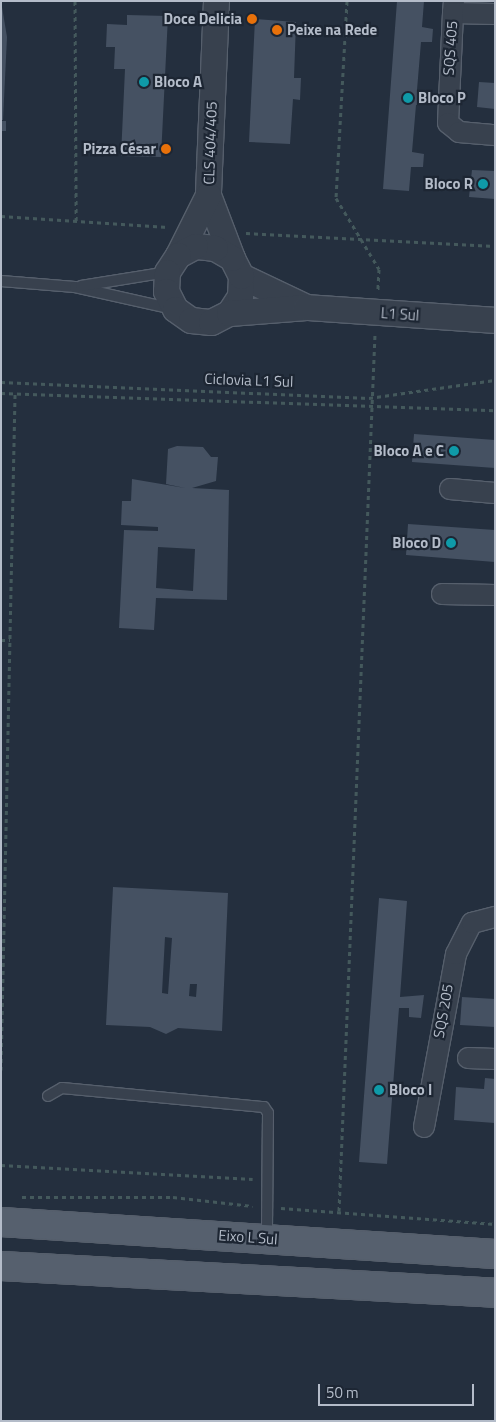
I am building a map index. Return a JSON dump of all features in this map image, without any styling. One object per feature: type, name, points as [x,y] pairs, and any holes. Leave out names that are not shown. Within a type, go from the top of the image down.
[{"type":"main road","name":"Eixo L Sul","points":[[6,1210],[267,1239],[495,1254]]},
{"type":"main road","points":[[1,1266],[495,1293]]},
{"type":"street","name":"CLS 404/405","points":[[216,1],[208,195],[236,267]]},
{"type":"street","name":"SQS 405","points":[[495,14],[454,7],[448,123],[459,132],[495,135]]},
{"type":"street","name":"CLS 404/405","points":[[172,263],[208,195]]},
{"type":"street","points":[[202,247],[215,248],[236,267],[240,296],[229,312],[211,322],[191,320],[175,309],[166,292],[172,263],[202,247]]},
{"type":"street","name":"L1 Sul","points":[[236,267],[306,307]]},
{"type":"street","name":"L1 Sul","points":[[229,312],[306,307],[495,320]]},
{"type":"street","points":[[450,489],[495,493]]},
{"type":"street","points":[[442,594],[495,595]]},
{"type":"street","name":"SQS 205","points":[[424,1127],[456,954],[472,923],[495,917]]},
{"type":"street","points":[[468,1058],[495,1060]]},
{"type":"lane","points":[[75,287],[172,263]]},
{"type":"lane","points":[[1,281],[75,287],[175,309]]},
{"type":"lane","points":[[48,1096],[62,1088],[264,1107],[268,1113],[270,1180],[267,1239]]},
{"type":"path","points":[[76,1],[76,222]]},
{"type":"path","points":[[339,1211],[369,398],[379,269],[336,198],[346,1]]},
{"type":"path","name":"Ciclovia L1 Sul","points":[[1,382],[369,398],[495,380]]},
{"type":"path","points":[[1,393],[369,403],[495,410]]},
{"type":"path","points":[[1,1070],[15,394]]},
{"type":"path","points":[[1,640],[10,640]]},
{"type":"path","points":[[1,1165],[270,1180]]},
{"type":"path","points":[[6,1210],[173,1198],[269,1208],[339,1211],[495,1224]]},
{"type":"building","points":[[1,1],[7,37],[3,120],[1,120]]},
{"type":"building","name":"Bloco P","points":[[397,1],[424,1],[422,27],[433,29],[432,42],[421,42],[417,90],[428,92],[427,104],[416,105],[412,152],[424,154],[423,167],[411,167],[409,191],[383,189]]},
{"type":"building","name":"Bloco A","points":[[127,15],[168,16],[161,157],[121,156],[125,69],[114,69],[115,47],[106,47],[107,24],[127,25]]},
{"type":"building","points":[[255,19],[296,22],[294,78],[301,78],[300,100],[293,99],[290,144],[249,142]]},
{"type":"building","points":[[479,82],[495,83],[495,109],[477,107]]},
{"type":"building","points":[[1,121],[6,121],[6,131],[1,131]]},
{"type":"building","name":"Bloco R","points":[[472,170],[495,171],[495,199],[469,197]]},
{"type":"building","name":"Bloco A e C","points":[[414,434],[495,440],[495,468],[412,462]]},
{"type":"building","points":[[177,446],[203,447],[211,457],[218,457],[216,481],[192,488],[229,490],[227,600],[156,598],[154,630],[119,628],[124,530],[158,531],[158,527],[121,525],[122,501],[131,501],[132,479],[185,488],[166,484],[168,449]],"holes":[[[158,547],[195,549],[193,591],[156,588]]]},
{"type":"building","name":"Bloco D","points":[[408,524],[495,530],[495,562],[406,555]]},
{"type":"building","points":[[113,887],[228,893],[222,1031],[178,1028],[166,1034],[150,1027],[106,1025]],"holes":[[[165,937],[172,938],[168,994],[162,993]],[[190,984],[197,984],[196,997],[189,996]]]},
{"type":"building","name":"Bloco I","points":[[379,898],[407,901],[400,997],[424,995],[421,1018],[409,1017],[409,1008],[399,1008],[387,1164],[359,1162]]},
{"type":"building","points":[[462,997],[495,999],[495,1027],[460,1025]]},
{"type":"building","points":[[485,1078],[495,1079],[495,1123],[454,1120],[456,1087],[484,1089]]},
{"type":"place","name":"Doce Delicia","points":[[252,19]]},
{"type":"place","name":"Peixe na Rede","points":[[277,30]]},
{"type":"place","name":"Bloco A","points":[[144,82]]},
{"type":"place","name":"Bloco P","points":[[408,98]]},
{"type":"place","name":"Pizza César","points":[[166,149]]},
{"type":"place","name":"Bloco R","points":[[483,184]]},
{"type":"place","name":"Bloco A e C","points":[[454,451]]},
{"type":"place","name":"Bloco D","points":[[451,543]]},
{"type":"place","name":"Bloco I","points":[[379,1090]]}]
